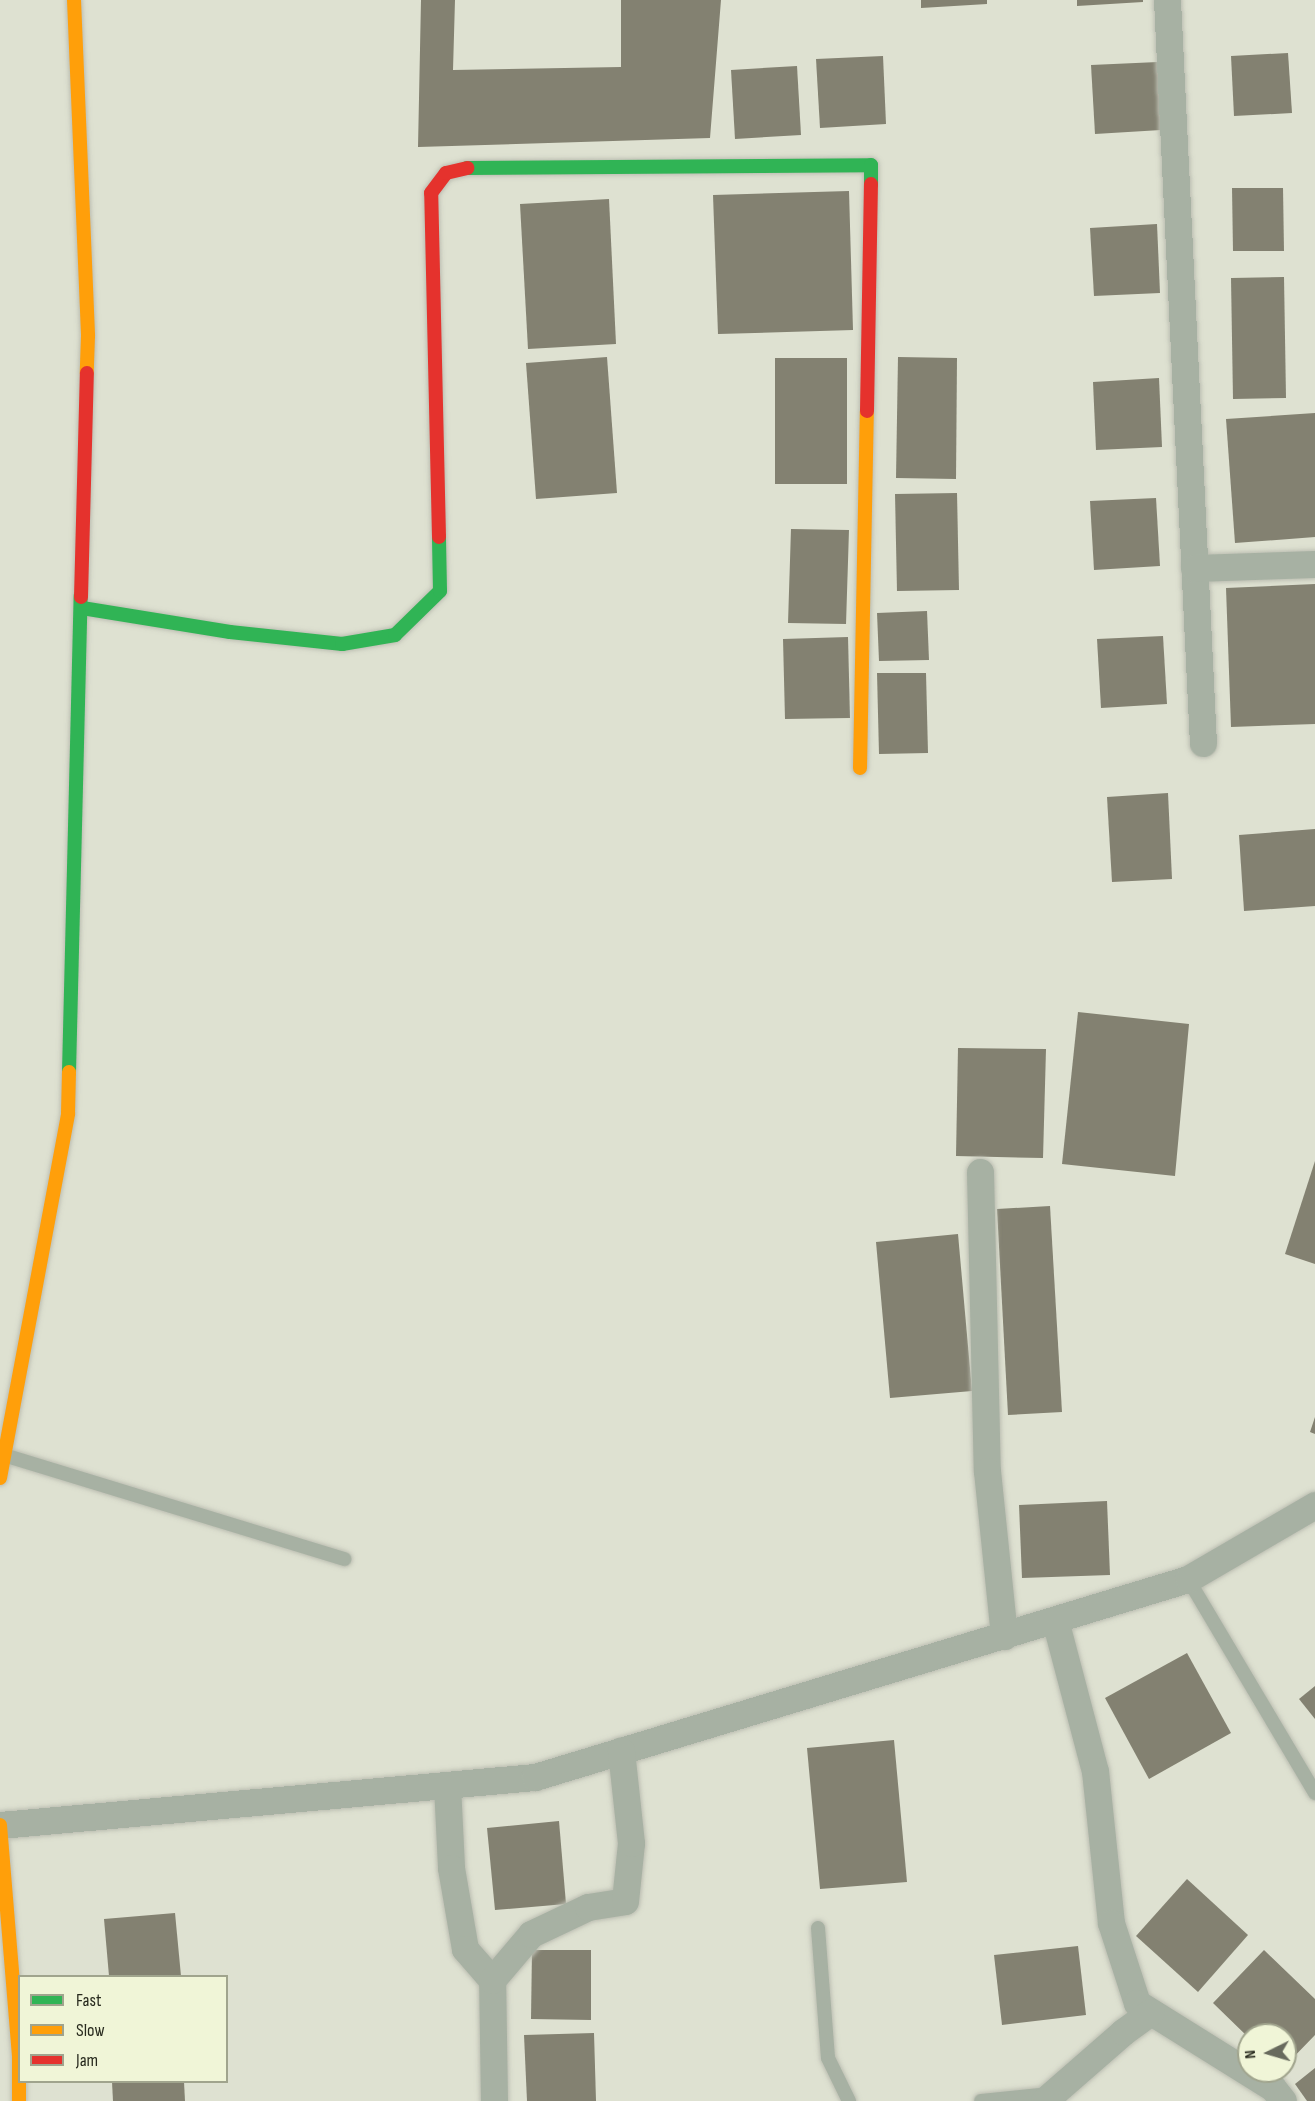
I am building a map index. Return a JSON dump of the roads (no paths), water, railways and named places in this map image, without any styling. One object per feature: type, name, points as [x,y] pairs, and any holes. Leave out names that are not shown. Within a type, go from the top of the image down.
[{"type":"street","points":[[0,1478],[4,1455],[6,1408],[68,1113],[88,336],[74,0]]},
{"type":"street","points":[[1167,0],[1203,743]]},
{"type":"street","points":[[82,608],[230,632],[342,644],[395,634],[440,591],[431,193],[446,173],[470,167],[871,165],[860,768]]},
{"type":"street","points":[[1194,568],[1315,564]]},
{"type":"street","points":[[980,1172],[987,1471],[1004,1636]]},
{"type":"street","points":[[19,2101],[9,2058],[0,1825],[536,1777],[1188,1580],[1315,1505]]},
{"type":"street","points":[[1055,1620],[1095,1771],[1111,1923],[1137,2003],[1273,2088],[1283,2101]]},
{"type":"street","points":[[492,1980],[531,1934],[588,1907],[625,1901],[631,1843],[621,1752]]},
{"type":"street","points":[[447,1785],[452,1868],[465,1949],[492,1980],[494,2101]]},
{"type":"street","points":[[1047,2097],[1123,2032],[1151,2012]]},
{"type":"lane","points":[[4,1455],[344,1559]]},
{"type":"lane","points":[[1188,1580],[1315,1793]]},
{"type":"lane","points":[[818,1928],[828,2058],[849,2101]]},
{"type":"lane","points":[[981,2101],[1047,2097]]}]
